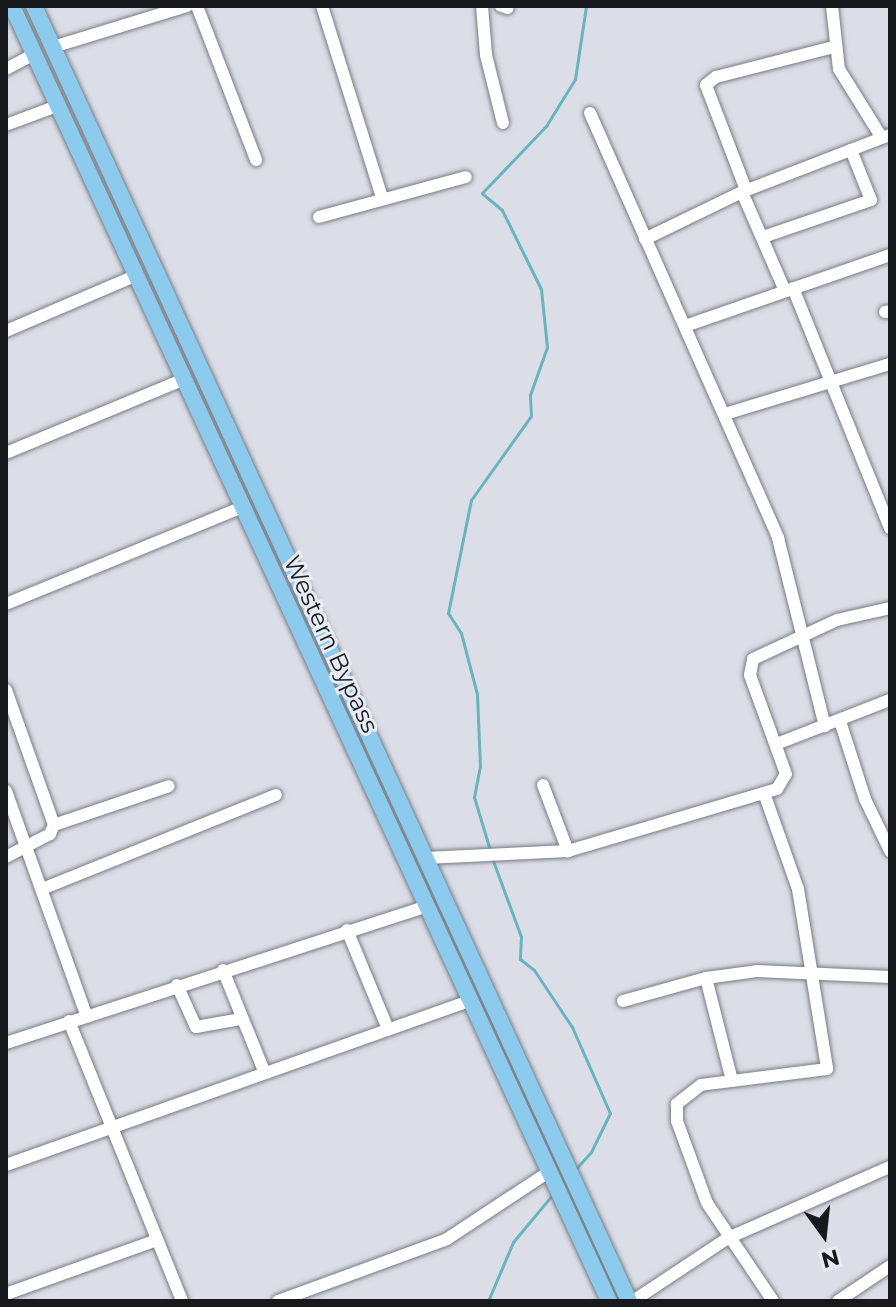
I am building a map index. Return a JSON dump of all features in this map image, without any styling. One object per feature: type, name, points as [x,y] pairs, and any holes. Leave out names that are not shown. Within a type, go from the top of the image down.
[{"type":"main road","name":"Western Bypass","points":[[12,6],[559,1201],[609,1301]]},
{"type":"main road","name":"Western Bypass","points":[[34,6],[573,1182],[631,1301]]},
{"type":"street","points":[[53,47],[187,6]]},
{"type":"street","points":[[197,6],[256,160]]},
{"type":"street","points":[[322,6],[382,198]]},
{"type":"street","points":[[482,6],[486,55],[503,123]]},
{"type":"street","points":[[645,239],[744,191],[886,137],[848,89],[834,47],[832,6]]},
{"type":"street","points":[[834,47],[716,77],[706,85],[763,237],[832,378],[890,528]]},
{"type":"street","points":[[6,69],[34,54]]},
{"type":"street","points":[[6,125],[57,106]]},
{"type":"street","points":[[590,113],[645,239],[688,325],[778,538],[825,726]]},
{"type":"street","points":[[763,237],[871,200],[851,150]]},
{"type":"street","points":[[319,217],[466,177]]},
{"type":"street","points":[[688,325],[890,255]]},
{"type":"street","points":[[6,331],[135,276]]},
{"type":"street","points":[[725,414],[832,378],[890,364]]},
{"type":"street","points":[[6,453],[182,380]]},
{"type":"street","points":[[6,604],[242,507]]},
{"type":"street","points":[[426,858],[475,859],[568,851],[777,789],[786,774],[779,743],[750,665],[762,653],[801,635],[890,608]]},
{"type":"street","points":[[6,690],[54,825],[50,834],[27,849],[6,857]]},
{"type":"street","points":[[779,743],[890,701]]},
{"type":"street","points":[[840,721],[865,799],[890,851]]},
{"type":"street","points":[[543,785],[568,851]]},
{"type":"street","points":[[54,825],[169,786]]},
{"type":"street","points":[[6,791],[86,1015]]},
{"type":"street","points":[[764,793],[798,889],[827,1069],[701,1085],[677,1104],[677,1121],[696,1174],[728,1238],[773,1301]]},
{"type":"street","points":[[42,889],[276,795]]},
{"type":"street","points":[[6,1043],[223,970],[425,907]]},
{"type":"street","points":[[347,930],[388,1029]]},
{"type":"street","points":[[223,970],[264,1071]]},
{"type":"street","points":[[623,1001],[706,978],[811,970],[890,977]]},
{"type":"street","points":[[706,978],[732,1081]]},
{"type":"street","points":[[177,985],[196,1027],[241,1019]]},
{"type":"street","points":[[6,1165],[111,1131],[264,1071],[469,1001]]},
{"type":"street","points":[[69,1021],[182,1301]]},
{"type":"street","points":[[631,1301],[728,1238],[890,1167]]},
{"type":"street","points":[[278,1301],[447,1239],[549,1178]]},
{"type":"street","points":[[6,1294],[157,1240]]},
{"type":"street","points":[[838,1301],[890,1266]]},
{"type":"waterway","points":[[490,850],[474,797],[480,766],[477,694],[461,633],[448,613],[471,500],[531,416],[530,395],[547,347],[541,289],[502,210],[482,193],[546,126],[575,79],[586,6]]},
{"type":"waterway","points":[[492,858],[521,937],[520,959],[534,970],[572,1027],[610,1113],[591,1152],[574,1171]]},
{"type":"waterway","points":[[488,1301],[513,1242],[553,1194]]}]
